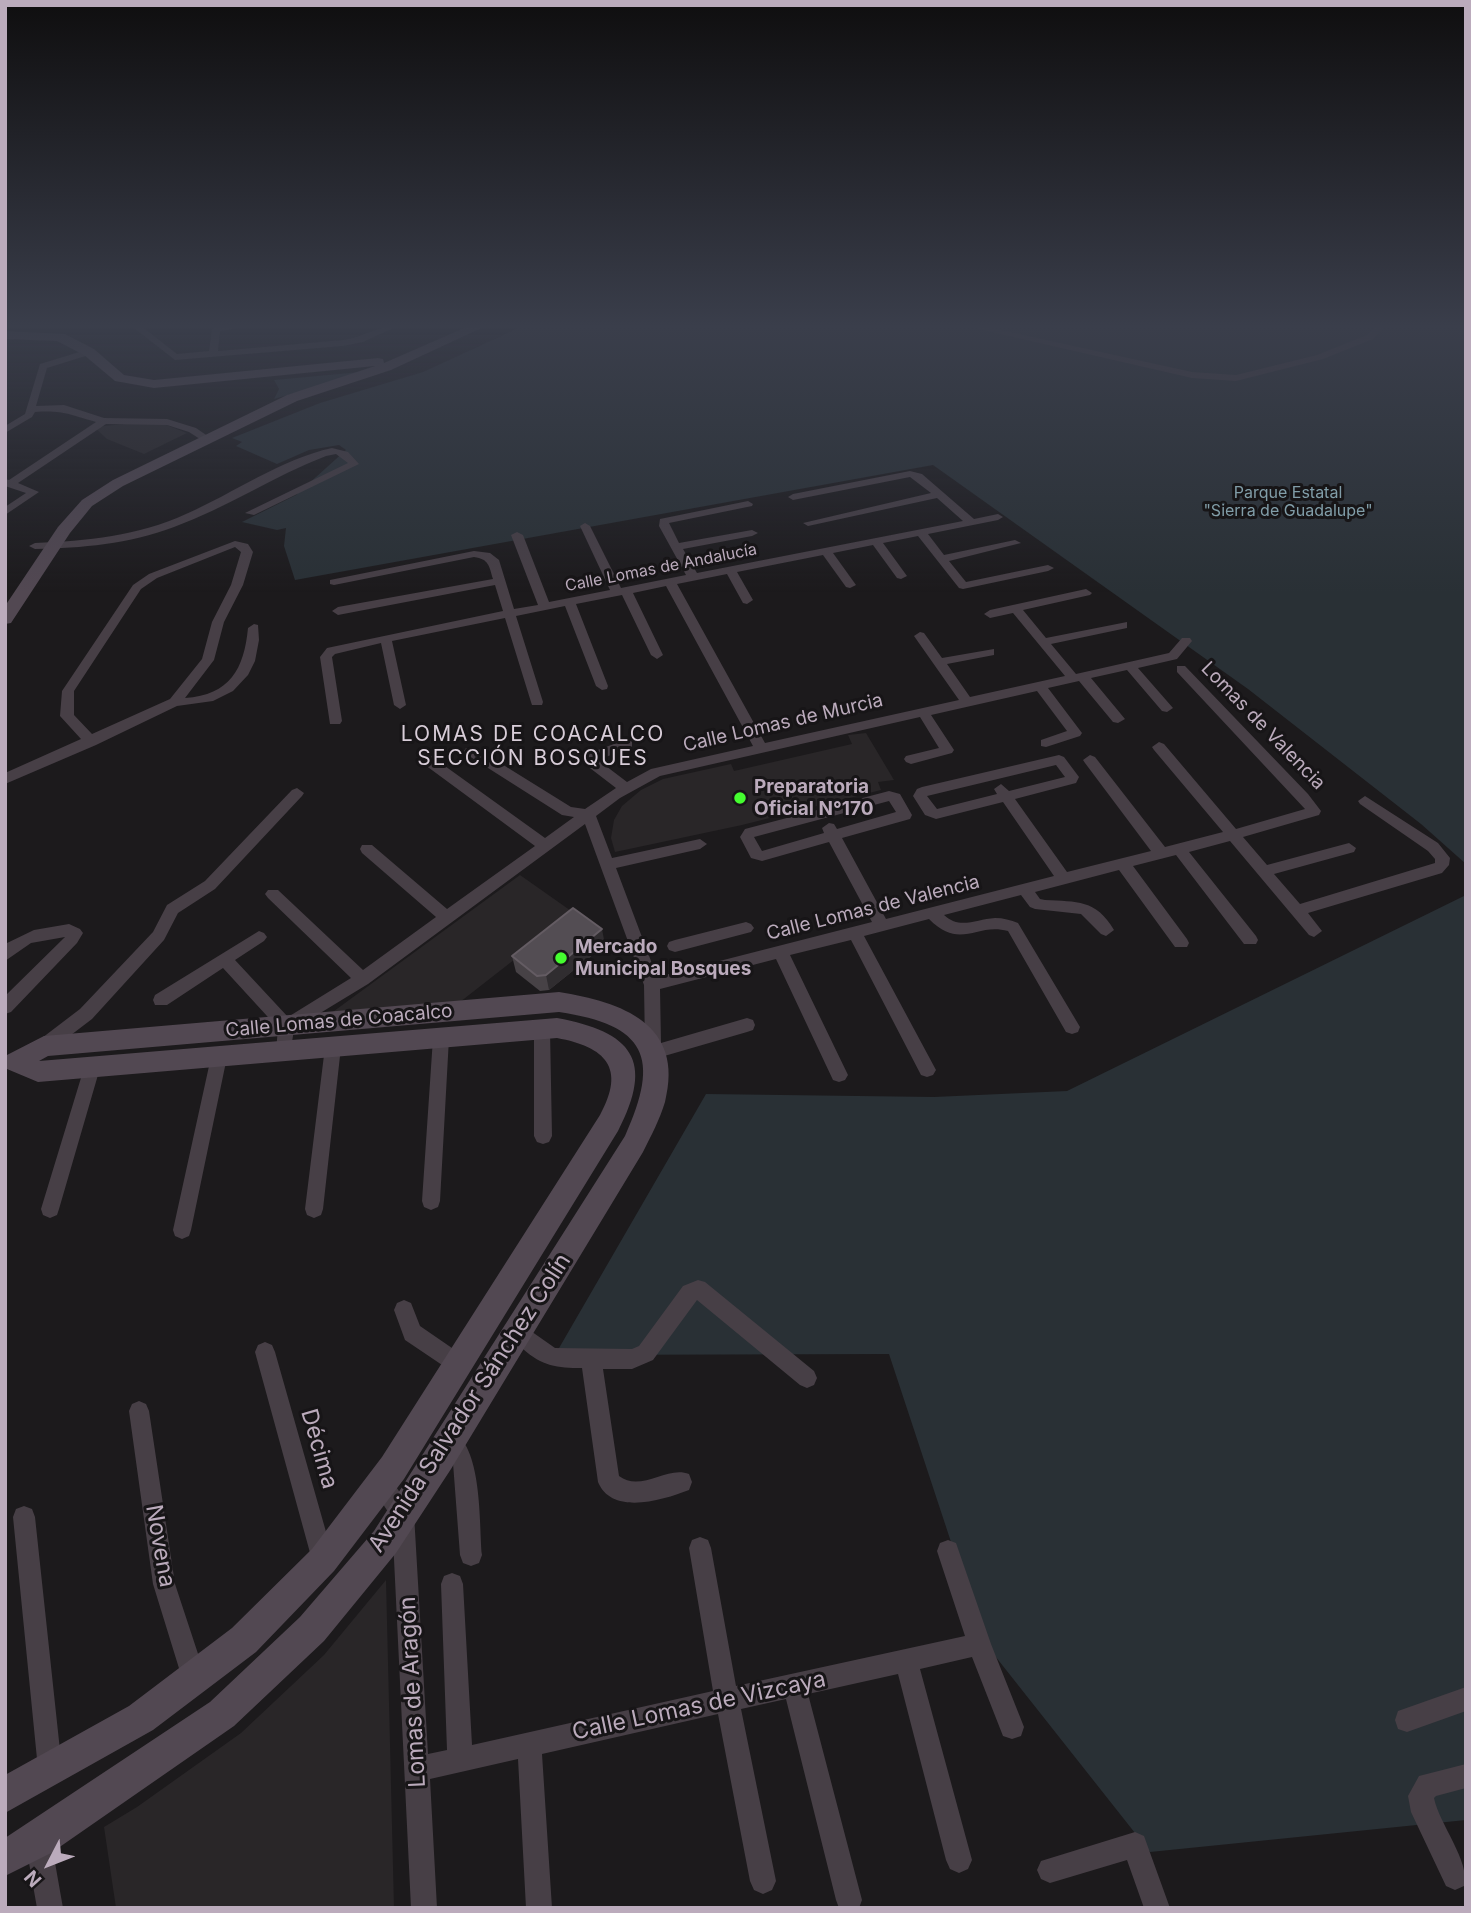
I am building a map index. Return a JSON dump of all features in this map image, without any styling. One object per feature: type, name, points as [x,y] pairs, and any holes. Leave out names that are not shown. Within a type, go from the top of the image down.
[{"type":"street","points":[[5,430],[29,414]]},
{"type":"street","points":[[83,414],[103,422],[155,419],[188,426],[203,437]]},
{"type":"street","points":[[5,619],[53,546],[87,503],[240,414]]},
{"type":"street","points":[[5,592],[34,546],[73,500],[107,479],[255,414]]},
{"type":"street","points":[[8,483],[103,422]]},
{"type":"street","points":[[34,546],[139,536],[188,518],[296,464],[333,450],[352,460],[354,464],[250,513]]},
{"type":"street","points":[[793,497],[911,474],[918,476],[971,522]]},
{"type":"street","points":[[5,512],[34,492],[8,483]]},
{"type":"street","points":[[808,523],[939,494]]},
{"type":"street","points":[[693,577],[664,526],[667,520],[748,504]]},
{"type":"street","name":"Calle Lomas de Andalucía","points":[[335,721],[326,657],[331,651],[998,517]]},
{"type":"street","points":[[585,526],[657,655]]},
{"type":"street","points":[[676,547],[752,533]]},
{"type":"street","points":[[920,533],[960,584],[966,586],[1048,568]]},
{"type":"street","points":[[517,535],[545,607]]},
{"type":"street","points":[[876,541],[901,576]]},
{"type":"street","points":[[940,559],[1015,543]]},
{"type":"street","points":[[5,779],[91,742],[175,702],[208,660],[218,622],[237,585],[247,552],[244,546],[227,546],[153,576],[136,587],[68,691],[67,716],[91,742]]},
{"type":"street","points":[[826,551],[850,585]]},
{"type":"street","points":[[334,582],[474,554],[486,555],[493,560],[537,702]]},
{"type":"street","points":[[730,570],[747,600]]},
{"type":"street","points":[[338,611],[500,581]]},
{"type":"street","points":[[670,582],[761,748]]},
{"type":"street","points":[[990,614],[1087,593]]},
{"type":"street","points":[[569,602],[602,686]]},
{"type":"street","points":[[1015,608],[1043,642],[1118,719]]},
{"type":"street","points":[[1043,642],[1123,625]]},
{"type":"street","points":[[175,702],[189,704],[207,701],[232,685],[250,660],[254,628]]},
{"type":"street","points":[[920,636],[968,702]]},
{"type":"street","points":[[386,639],[400,705]]},
{"type":"street","name":"Calle Lomas de Murcia","points":[[286,1026],[362,979],[589,815],[656,772],[1172,656],[1186,641]]},
{"type":"street","points":[[939,662],[990,652]]},
{"type":"street","points":[[1130,666],[1167,708]]},
{"type":"street","name":"Lomas de Valencia","points":[[1181,669],[1314,811]]},
{"type":"street","points":[[1040,686],[1075,733],[1046,743]]},
{"type":"street","points":[[911,759],[947,750],[923,712]]},
{"type":"street","points":[[626,789],[591,762],[592,757],[627,744]]},
{"type":"street","points":[[1159,747],[1314,931]]},
{"type":"street","points":[[471,751],[567,811],[589,815],[652,985],[653,1049],[747,1024]]},
{"type":"street","points":[[426,759],[546,846]]},
{"type":"street","points":[[1059,760],[1072,777],[1071,780],[1006,796],[936,814],[930,811],[920,796],[922,792],[1059,760]]},
{"type":"street","points":[[1090,760],[1161,854]]},
{"type":"street","points":[[992,776],[1064,879]]},
{"type":"street","points":[[44,1046],[86,1014],[159,936],[172,909],[209,885],[297,793]]},
{"type":"street","points":[[889,796],[895,797],[905,813],[833,836],[762,856],[756,854],[747,837],[750,833],[889,796]]},
{"type":"street","points":[[1297,911],[1437,869],[1442,865],[1443,858],[1433,847],[1365,801]]},
{"type":"street","name":"Calle Lomas de Valencia","points":[[652,985],[1123,864],[1314,811]]},
{"type":"street","points":[[821,814],[882,926]]},
{"type":"street","points":[[608,864],[700,844]]},
{"type":"street","points":[[1264,871],[1349,848]]},
{"type":"street","points":[[367,849],[447,918]]},
{"type":"street","points":[[1179,849],[1250,940]]},
{"type":"street","points":[[1123,864],[1181,943]]},
{"type":"street","points":[[1025,889],[1035,903],[1083,908],[1091,912],[1106,930]]},
{"type":"street","points":[[272,894],[362,979]]},
{"type":"street","points":[[931,912],[940,923],[963,931],[998,924],[1013,928],[1072,1027]]},
{"type":"street","points":[[676,946],[746,928]]},
{"type":"street","points":[[5,955],[18,941],[69,930],[75,933],[5,1007]]},
{"type":"street","points":[[855,933],[928,1070]]},
{"type":"street","points":[[724,934],[737,963]]},
{"type":"street","points":[[161,1000],[259,937]]},
{"type":"street","points":[[781,952],[839,1075]]},
{"type":"street","points":[[224,959],[286,1026],[284,1051]]},
{"type":"street","name":"Calle Lomas de Coacalco","points":[[10,1062],[44,1046],[559,1002],[591,1006],[617,1014],[638,1028],[653,1049]]},
{"type":"street","points":[[542,1030],[543,1136]]},
{"type":"street","name":"Calle Lomas de Coacalco","points":[[10,1062],[37,1072],[542,1030],[581,1031],[602,1042],[621,1061]]},
{"type":"street","points":[[431,1200],[442,1038]]},
{"type":"street","points":[[314,1209],[333,1047]]},
{"type":"street","name":"Avenida Salvador Sánchez Colín","points":[[5,1858],[38,1840],[222,1714],[312,1629],[385,1542],[639,1133],[653,1101],[657,1071],[653,1049]]},
{"type":"street","points":[[182,1230],[219,1057]]},
{"type":"street","name":"Avenida Salvador Sánchez Colín","points":[[5,1795],[141,1718],[244,1640],[323,1560],[381,1484],[609,1123],[622,1096],[626,1078],[621,1061]]},
{"type":"street","points":[[50,1209],[92,1068]]},
{"type":"street","points":[[519,1267],[548,1283]]},
{"type":"street","points":[[517,1332],[544,1354],[555,1358],[632,1359],[646,1353],[690,1293],[698,1289],[807,1378]]},
{"type":"street","points":[[404,1310],[412,1333],[458,1364]]},
{"type":"street","name":"Décima","points":[[265,1352],[323,1560]]},
{"type":"street","points":[[591,1359],[609,1482],[619,1491],[628,1494],[681,1482]]},
{"type":"street","name":"Novena","points":[[139,1410],[164,1584],[194,1678]]},
{"type":"street","points":[[450,1441],[463,1459],[471,1555]]},
{"type":"street","points":[[381,1484],[403,1514]]},
{"type":"street","name":"Lomas de Aragón","points":[[403,1514],[424,1908]]},
{"type":"street","points":[[24,1517],[50,1769]]},
{"type":"street","points":[[700,1548],[763,1881]]},
{"type":"street","points":[[948,1550],[979,1644],[1012,1727]]},
{"type":"street","points":[[452,1584],[460,1759]]},
{"type":"street","name":"Calle Lomas de Vizcaya","points":[[418,1769],[979,1644]]},
{"type":"street","points":[[906,1661],[959,1860]]},
{"type":"street","points":[[794,1685],[849,1900]]},
{"type":"street","points":[[1407,1720],[1466,1699]]},
{"type":"street","points":[[528,1744],[538,1908]]},
{"type":"street","points":[[1455,1877],[1424,1812],[1421,1796],[1429,1785],[1466,1776]]},
{"type":"street","points":[[38,1840],[50,1908]]},
{"type":"street","points":[[1050,1871],[1135,1845],[1157,1908]]},
{"type":"shaded area","points":[[156,421],[187,433],[144,454],[107,439],[94,427]]},
{"type":"shaded area","name":"Preparatoria Oficial N°170","points":[[866,733],[894,780],[878,782],[881,790],[742,825],[615,852],[611,838],[614,820],[622,806],[641,790],[663,779],[731,764],[734,771],[852,744],[848,735]]},
{"type":"shaded area","points":[[520,875],[574,913],[460,1002],[330,1014]]},
{"type":"shaded area","points":[[386,1580],[394,1908],[116,1908],[104,1827],[137,1807],[241,1733],[324,1655]]},
{"type":"green space","name":"Parque Estatal \"Sierra de Guadalupe\"","points":[[292,414],[1466,414],[1466,864],[1421,824],[1248,689],[933,465],[295,580],[284,546],[286,528],[277,530],[242,522],[296,495],[346,450],[339,445],[309,450],[277,464],[236,446],[242,442],[232,438]]},
{"type":"green space","points":[[1466,895],[1466,1820],[1150,1852],[984,1642],[889,1354],[555,1355],[706,1094],[934,1097],[1067,1091]]},
{"type":"building","points":[[573,908],[602,929],[546,975],[537,976],[512,956]]},
{"type":"place","name":"Preparatoria Oficial N°170","points":[[740,798]]},
{"type":"place","name":"Mercado Municipal Bosques","points":[[561,958]]},
{"type":"district","name":"LOMAS DE COACALCO SECCIÓN BOSQUES","points":[[533,747]]}]
